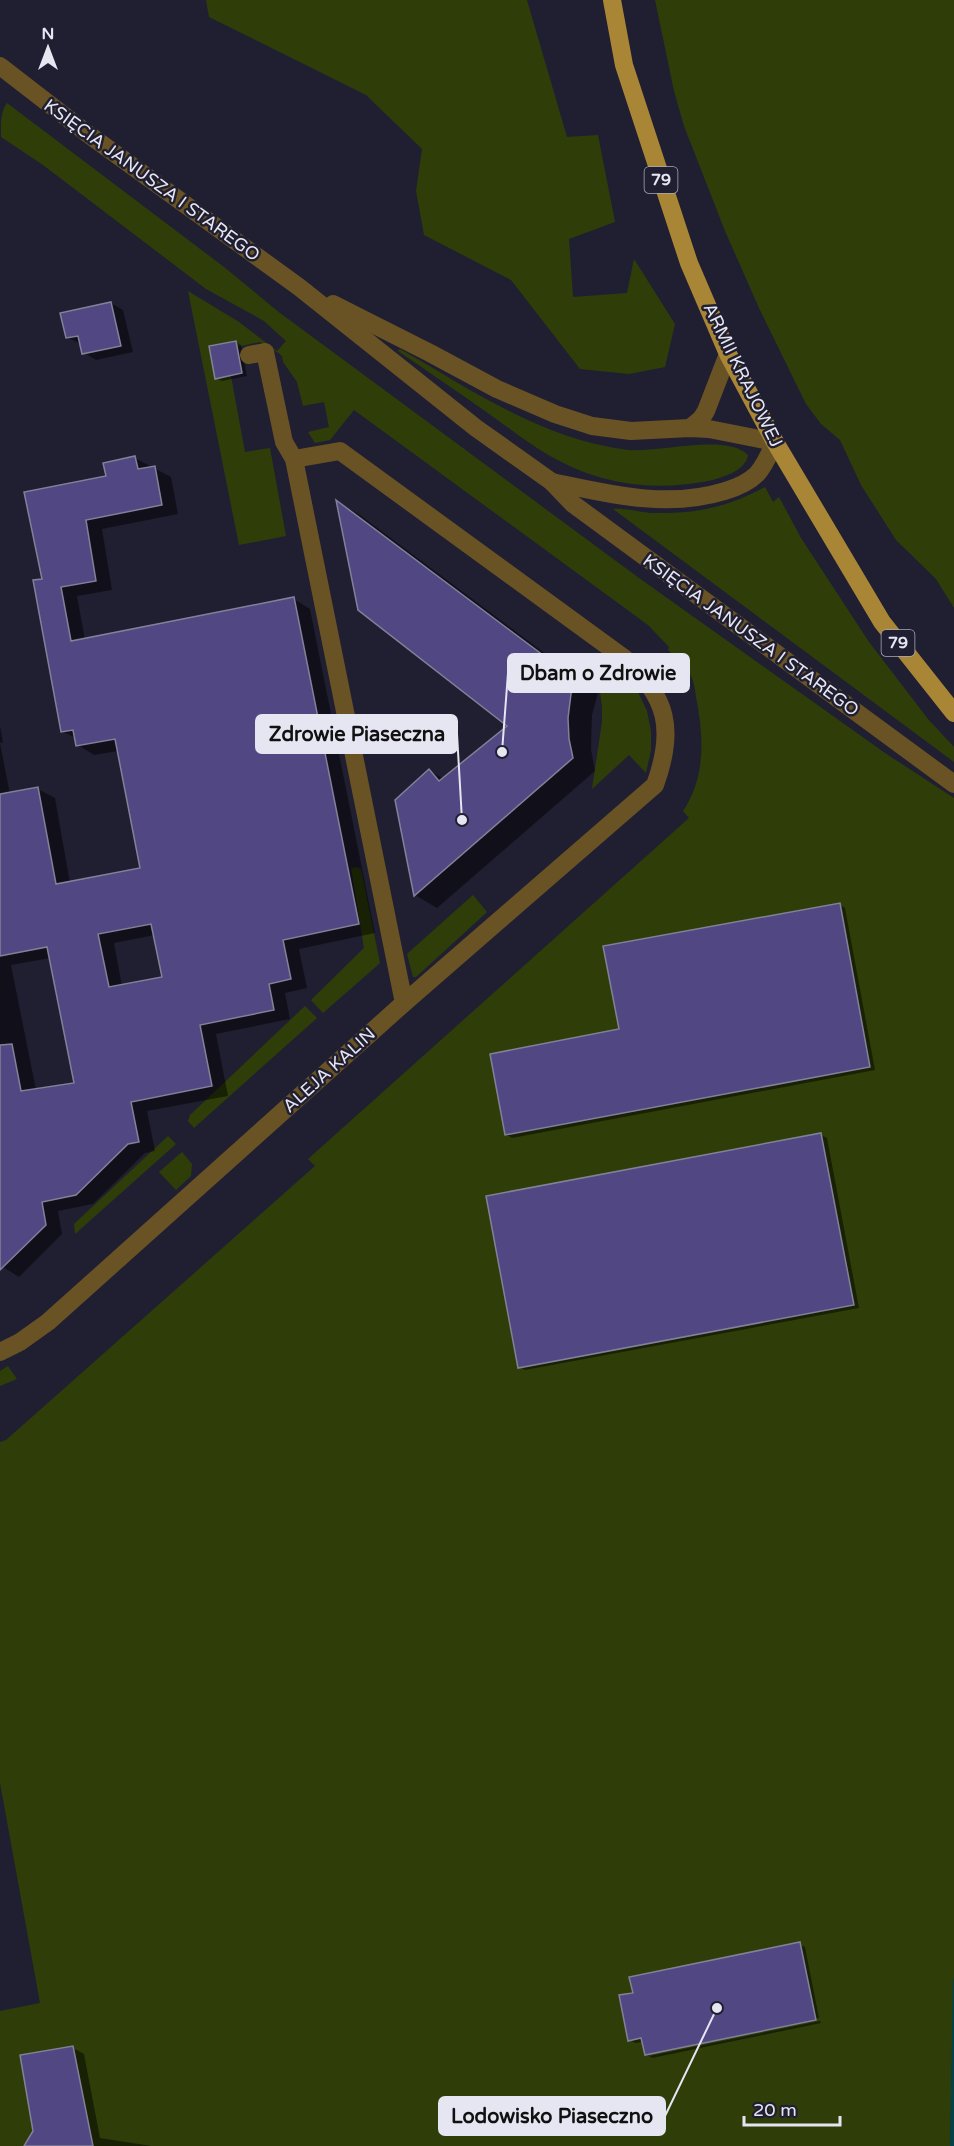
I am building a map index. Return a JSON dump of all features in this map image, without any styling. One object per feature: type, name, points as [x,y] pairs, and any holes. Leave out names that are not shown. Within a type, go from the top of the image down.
[{"type":"main road","name":"ARMII KRAJOWEJ","points":[[612,0],[624,65],[638,109],[689,262],[728,354],[775,442],[882,622],[954,712]]},
{"type":"street","name":"KSIĘCIA JANUSZA I STAREGO","points":[[2,69],[299,287],[476,428],[552,482],[573,504],[954,784]]},
{"type":"street","name":"KSIĘCIA JANUSZA I STAREGO","points":[[299,287],[497,389],[555,414],[592,426],[631,431],[690,428],[756,437],[775,442],[765,463],[750,479],[732,489],[701,498],[651,500],[552,482]]},
{"type":"street","points":[[249,355],[265,352],[284,442],[294,459],[404,1003]]},
{"type":"street","points":[[690,428],[701,419],[706,411],[728,354]]},
{"type":"street","name":"ALEJA KALIN","points":[[0,1352],[20,1342],[48,1322],[404,1003],[655,785],[664,760],[667,742],[658,698],[641,673],[624,658],[340,451],[294,459]]},
{"type":"green space","points":[[206,0],[527,0],[567,137],[598,135],[615,222],[569,239],[573,297],[627,293],[634,259],[675,324],[665,367],[629,374],[580,369],[511,280],[424,235],[416,191],[422,149],[366,95],[209,17]]},
{"type":"green space","points":[[655,0],[954,0],[954,608],[936,579],[896,540],[861,485],[840,440],[821,424],[806,404],[759,308],[725,231],[684,126],[674,91]]},
{"type":"green space","points":[[7,103],[224,267],[280,313],[639,578],[885,753],[954,798],[954,1977],[950,2146],[0,2146],[0,2011],[40,2003],[0,1783],[0,1442],[6,1440],[315,1166],[308,1159],[689,818],[683,811],[696,784],[701,756],[701,726],[691,677],[683,664],[668,650],[669,647],[648,625],[354,410],[330,440],[315,443],[308,432],[329,427],[324,402],[303,406],[297,382],[283,362],[282,356],[260,342],[237,347],[236,341],[209,346],[215,378],[231,376],[245,452],[270,448],[286,536],[239,545],[188,291],[239,322],[277,351],[286,341],[264,321],[206,289],[43,165],[1,137],[2,115]]},
{"type":"green space","points":[[400,349],[509,411],[567,436],[628,450],[724,445],[748,455],[743,465],[726,476],[686,484],[665,486],[624,483],[584,472],[538,449],[398,351]]},
{"type":"green space","points":[[765,487],[773,502],[779,497],[801,538],[869,642],[928,719],[954,747],[954,762],[613,509],[651,513],[696,511],[723,505]]},
{"type":"green space","points":[[595,655],[634,684],[647,711],[651,731],[651,750],[646,773],[629,755],[592,789],[602,722]]},
{"type":"green space","points":[[351,868],[361,869],[380,963],[323,1013],[311,1000],[364,948]]},
{"type":"green space","points":[[473,895],[487,912],[416,977],[413,977],[407,954]]},
{"type":"green space","points":[[305,1006],[317,1018],[194,1128],[188,1121],[190,1115]]},
{"type":"green space","points":[[168,1136],[176,1144],[75,1234],[74,1224]]},
{"type":"green space","points":[[182,1152],[192,1164],[191,1176],[176,1190],[159,1172]]},
{"type":"green space","points":[[8,1366],[17,1379],[0,1386],[0,1371]]},
{"type":"shaded area","points":[[954,1977],[954,2146],[950,2146],[953,1979]]},
{"type":"building","points":[[111,302],[121,346],[82,354],[78,336],[66,338],[60,313]]},
{"type":"building","points":[[236,341],[242,373],[215,379],[209,346]]},
{"type":"building","points":[[135,456],[138,469],[155,466],[162,505],[86,520],[96,581],[61,587],[71,641],[294,597],[359,924],[283,940],[291,979],[269,984],[274,1010],[200,1025],[212,1086],[131,1102],[139,1142],[128,1144],[76,1195],[42,1202],[46,1225],[0,1270],[0,1045],[12,1044],[21,1091],[74,1083],[47,947],[0,956],[0,794],[38,787],[56,884],[140,868],[115,739],[76,746],[73,730],[61,732],[33,580],[42,579],[24,492],[106,476],[103,463]],"holes":[[[151,924],[162,977],[109,987],[98,934]]]},
{"type":"building","points":[[336,500],[575,679],[568,718],[573,758],[414,896],[395,800],[429,769],[439,781],[507,726],[358,610]]},
{"type":"building","points":[[840,903],[870,1067],[505,1135],[490,1054],[619,1029],[603,946]]},
{"type":"building","points":[[821,1133],[854,1305],[518,1368],[486,1196]]},
{"type":"building","points":[[800,1942],[816,2020],[645,2055],[641,2038],[628,2041],[619,1995],[633,1993],[629,1977]]},
{"type":"building","points":[[73,2046],[93,2146],[24,2146],[33,2131],[20,2055]]},
{"type":"place","name":"Dbam o Zdrowie","points":[[502,752]]},
{"type":"place","name":"Zdrowie Piaseczna","points":[[462,820]]},
{"type":"place","name":"Lodowisko Piaseczno","points":[[717,2008]]}]
